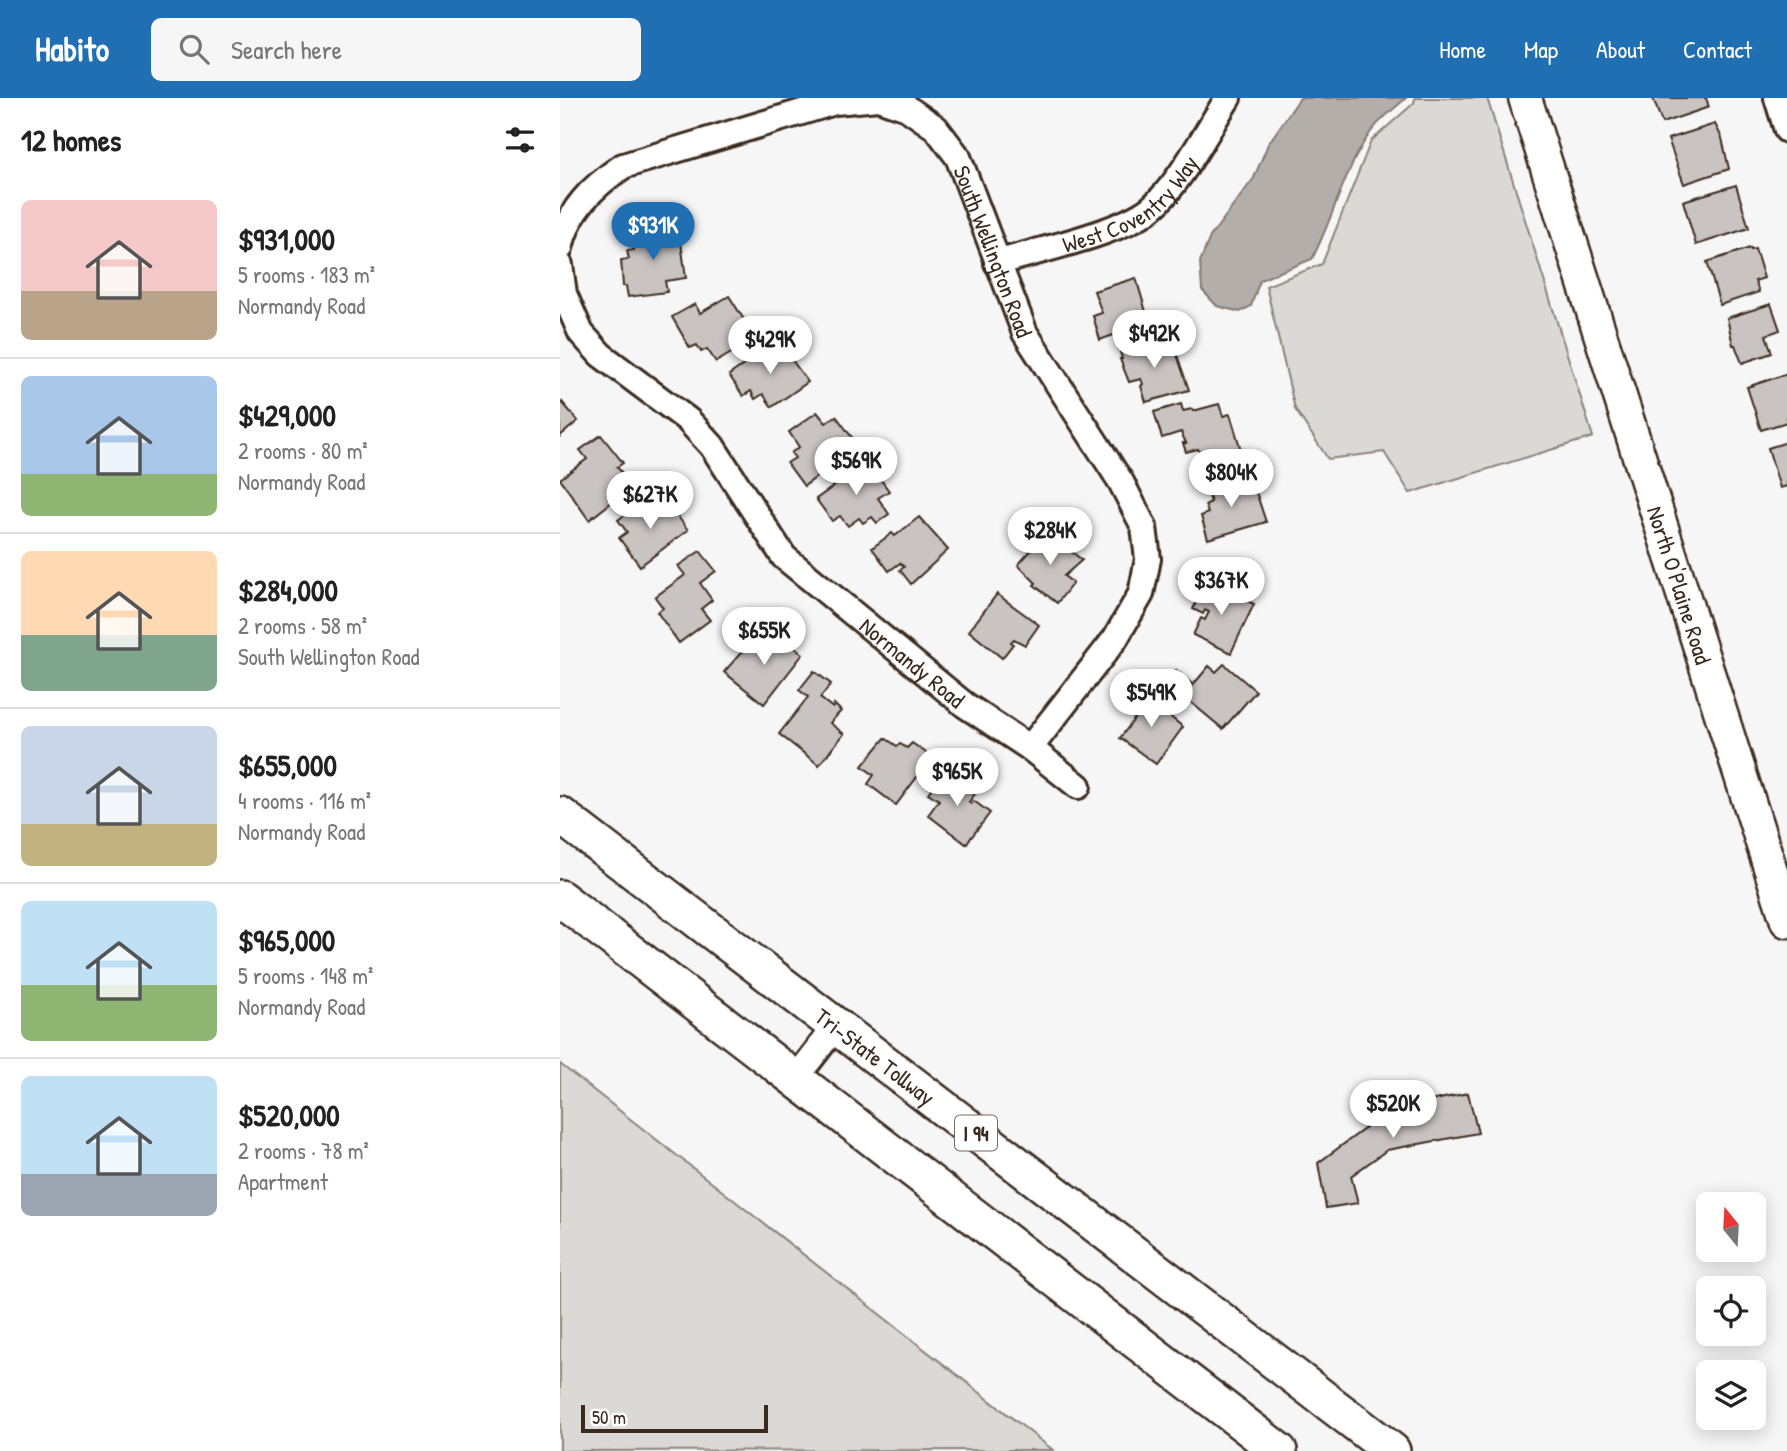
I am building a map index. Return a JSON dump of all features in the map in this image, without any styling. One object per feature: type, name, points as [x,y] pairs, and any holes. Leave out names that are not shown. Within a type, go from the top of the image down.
[{"type":"highway","name":"Tri-State Tollway","points":[[560,815],[1392,1451]]},
{"type":"highway","points":[[560,898],[1279,1451]]},
{"type":"main road","name":"North O'Plaine Road","points":[[1525,98],[1787,921]]},
{"type":"street","name":"South Wellington Road","points":[[560,248],[564,229],[578,205],[598,183],[624,166],[835,102],[878,98],[907,108],[936,128],[958,157],[1025,333],[1121,482],[1144,527],[1148,559],[1141,594],[1115,639],[1030,748]]},
{"type":"street","name":"West Coventry Way","points":[[997,263],[1115,227],[1150,209],[1175,180],[1228,98]]},
{"type":"street","points":[[1776,98],[1787,130]]},
{"type":"street","name":"Normandy Road","points":[[560,265],[564,294],[581,333],[601,355],[688,420],[712,446],[784,556],[965,705],[1030,748],[1078,786]]},
{"type":"street","points":[[795,1079],[836,1026]]},
{"type":"shaded area","points":[[1300,98],[1406,98],[1376,125],[1359,150],[1312,259],[1260,280],[1251,306],[1240,312],[1217,306],[1202,290],[1200,262],[1210,237],[1254,178],[1268,144]]},
{"type":"shaded area","points":[[1415,98],[1487,98],[1593,437],[1410,493],[1384,452],[1328,459],[1295,409],[1266,286],[1322,264],[1371,141],[1414,103]]},
{"type":"shaded area","points":[[560,1064],[1053,1450],[560,1451]]},
{"type":"building","points":[[1653,98],[1706,98],[1709,107],[1662,123]]},
{"type":"building","points":[[1715,124],[1722,138],[1729,169],[1684,184],[1668,139]]},
{"type":"building","points":[[1736,185],[1749,228],[1696,245],[1683,201]]},
{"type":"building","points":[[679,228],[686,278],[665,281],[667,292],[628,297],[626,286],[623,286],[621,260],[629,259],[627,251],[634,250],[632,234]]},
{"type":"building","points":[[1750,248],[1755,249],[1764,278],[1755,281],[1759,292],[1720,305],[1707,262]]},
{"type":"building","points":[[1136,278],[1149,322],[1100,340],[1093,316],[1102,313],[1094,291]]},
{"type":"building","points":[[729,296],[748,326],[739,331],[747,344],[716,362],[707,349],[701,352],[697,345],[690,348],[672,317],[695,304],[700,313]]},
{"type":"building","points":[[1771,304],[1780,330],[1766,335],[1772,353],[1742,363],[1733,345],[1727,318]]},
{"type":"building","points":[[1145,340],[1150,353],[1174,346],[1189,390],[1146,402],[1141,379],[1129,382],[1120,359],[1119,348]]},
{"type":"building","points":[[778,341],[808,382],[772,407],[763,394],[755,399],[751,391],[743,396],[729,375]]},
{"type":"building","points":[[1787,374],[1787,422],[1761,430],[1747,387]]},
{"type":"building","points":[[562,402],[578,421],[560,436],[560,404]]},
{"type":"building","points":[[1181,404],[1183,411],[1193,411],[1219,404],[1223,416],[1230,414],[1241,450],[1204,461],[1198,449],[1186,452],[1183,443],[1186,443],[1181,432],[1162,438],[1154,412]]},
{"type":"building","points":[[817,412],[826,423],[836,416],[859,447],[804,486],[787,463],[795,458],[791,453],[799,447],[789,432]]},
{"type":"building","points":[[601,435],[623,463],[617,467],[623,474],[617,479],[626,491],[589,520],[560,479],[587,459],[580,450]]},
{"type":"building","points":[[1787,442],[1787,486],[1780,488],[1768,448]]},
{"type":"building","points":[[868,462],[889,491],[878,498],[889,514],[877,523],[872,517],[863,523],[859,518],[848,526],[840,516],[832,521],[816,499]]},
{"type":"building","points":[[1241,477],[1246,492],[1255,489],[1266,522],[1208,539],[1201,516],[1208,513],[1205,505],[1211,502],[1206,488]]},
{"type":"building","points":[[647,498],[658,510],[661,507],[667,514],[673,510],[688,530],[640,566],[619,538],[627,532],[618,520]]},
{"type":"building","points":[[919,517],[948,550],[911,584],[900,570],[904,567],[900,563],[889,571],[872,548],[892,533],[895,536]]},
{"type":"building","points":[[1047,532],[1082,560],[1064,576],[1073,583],[1057,603],[1034,585],[1036,583],[1018,565]]},
{"type":"building","points":[[700,551],[716,571],[700,583],[712,600],[701,609],[710,620],[679,643],[657,612],[663,608],[655,597],[685,575],[678,566]]},
{"type":"building","points":[[1206,581],[1254,604],[1231,653],[1193,635],[1201,618],[1205,620],[1209,612],[1205,610],[1203,614],[1193,609]]},
{"type":"building","points":[[997,594],[1039,625],[1025,645],[1014,639],[1002,658],[969,631]]},
{"type":"building","points":[[783,638],[803,654],[764,704],[724,672],[753,639],[764,646],[769,640],[777,645]]},
{"type":"building","points":[[1224,664],[1256,691],[1223,729],[1188,700],[1181,709],[1158,691],[1176,670],[1193,685],[1209,666],[1216,672]]},
{"type":"building","points":[[814,671],[831,684],[820,698],[833,708],[834,704],[841,711],[830,723],[844,734],[819,765],[779,734],[808,697],[799,690]]},
{"type":"building","points":[[1143,694],[1165,709],[1163,711],[1183,727],[1156,764],[1120,738],[1135,718],[1128,713]]},
{"type":"building","points":[[885,738],[897,746],[900,744],[907,748],[912,743],[932,757],[896,805],[868,784],[874,775],[862,766]]},
{"type":"building","points":[[944,772],[954,780],[957,776],[977,791],[969,802],[971,804],[974,801],[990,813],[966,844],[928,815],[939,800],[928,793]]},
{"type":"building","points":[[1468,1093],[1478,1133],[1387,1150],[1351,1176],[1358,1203],[1326,1208],[1318,1163],[1379,1118],[1375,1099],[1395,1096],[1397,1108]]}]
